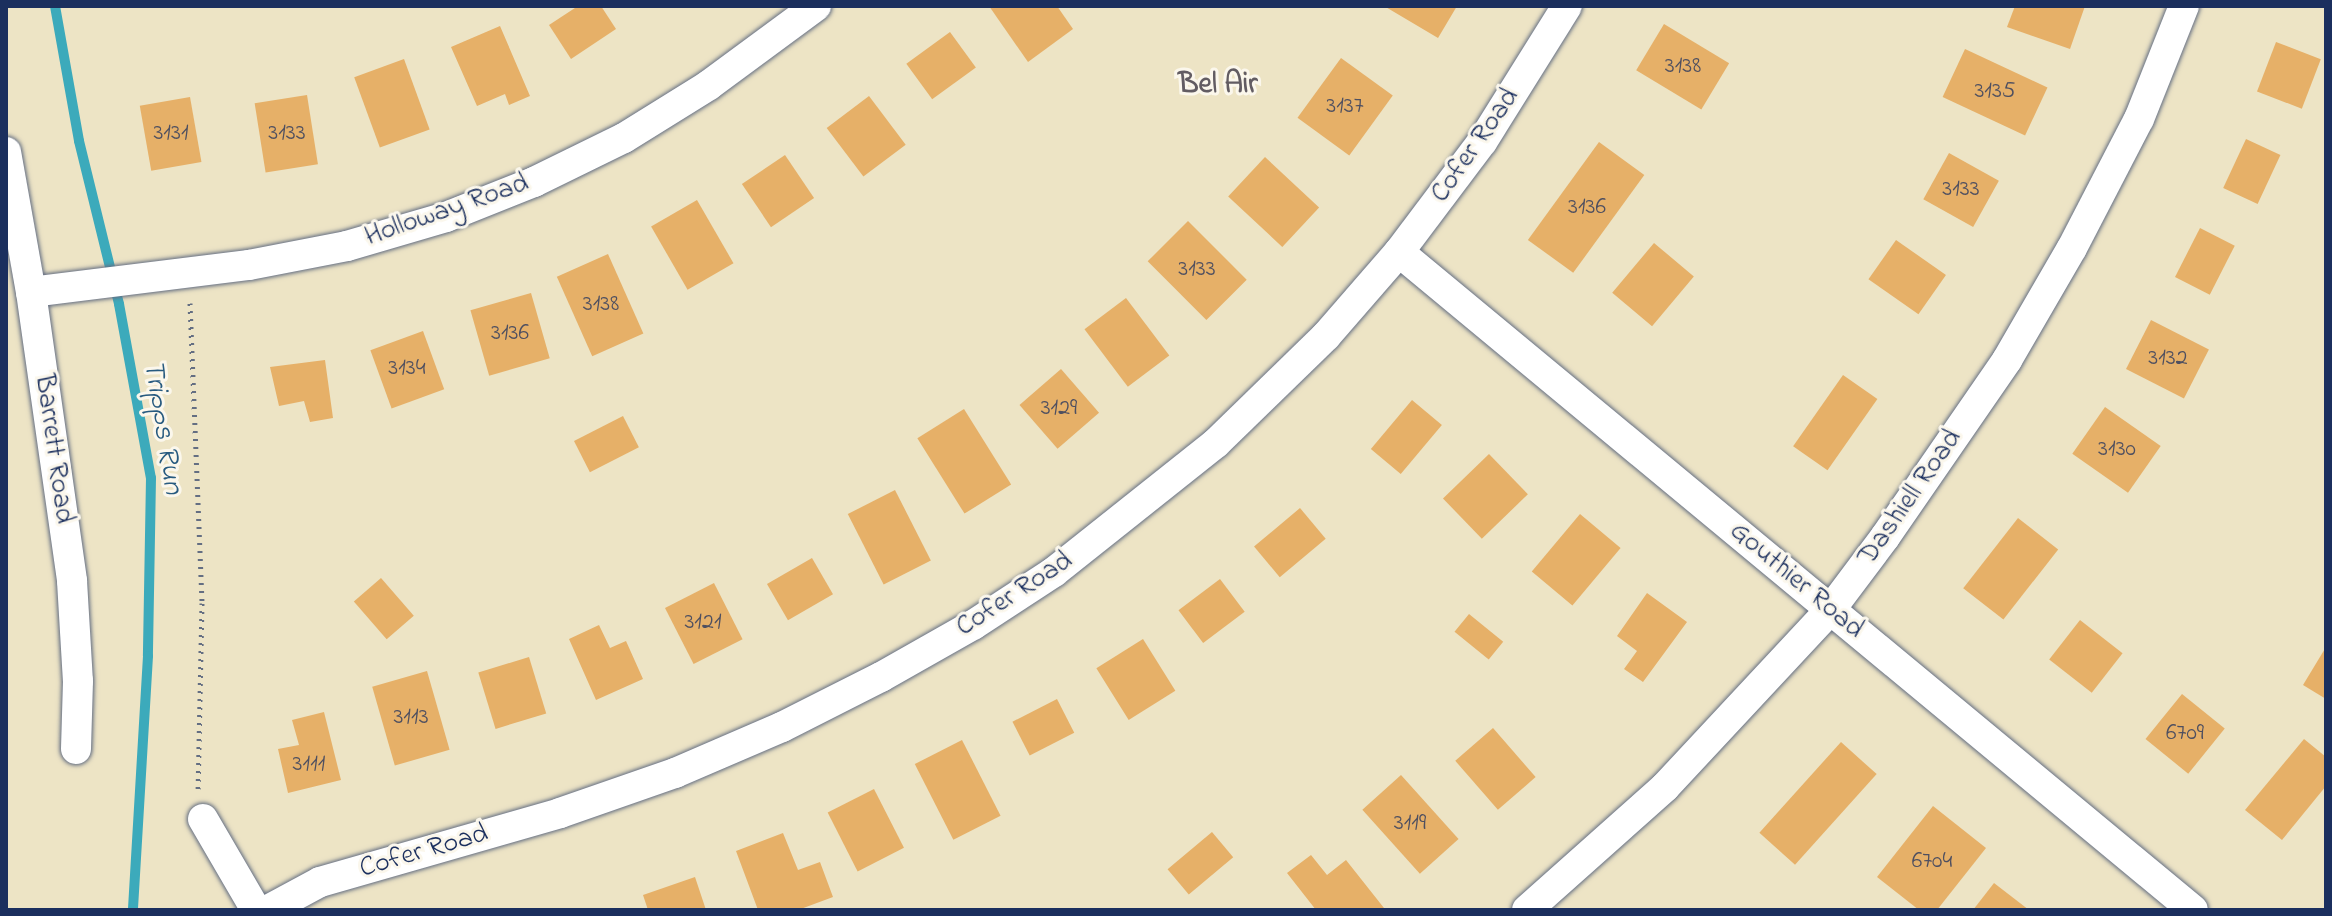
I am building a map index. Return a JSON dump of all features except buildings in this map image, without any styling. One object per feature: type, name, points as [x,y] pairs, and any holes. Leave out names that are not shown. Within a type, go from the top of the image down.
[{"type":"street","name":"Holloway Road","points":[[44,290],[249,265],[347,246],[446,217],[534,182],[624,138],[709,85],[816,6]]},
{"type":"street","name":"Cofer Road","points":[[268,910],[320,882],[560,813],[675,773],[782,727],[973,625],[1054,572],[1216,443],[1326,336],[1399,252],[1482,142],[1567,6]]},
{"type":"street","name":"Dashiell Road","points":[[1527,910],[1665,787],[1831,609],[2007,360],[2065,261],[2139,119],[2184,6]]},
{"type":"street","name":"Barrett Road","points":[[6,152],[44,290],[72,581],[78,681],[76,749]]},
{"type":"street","name":"Gouthier Road","points":[[1399,252],[2193,910]]},
{"type":"street","points":[[203,819],[256,910]]},
{"type":"path","points":[[190,296],[202,603],[198,796],[203,819]]},
{"type":"waterway","name":"Tripps Run","points":[[55,6],[79,141],[119,304],[151,478],[148,656],[133,910]]},
{"type":"district","name":"Bel Air","points":[[1218,85]]}]
